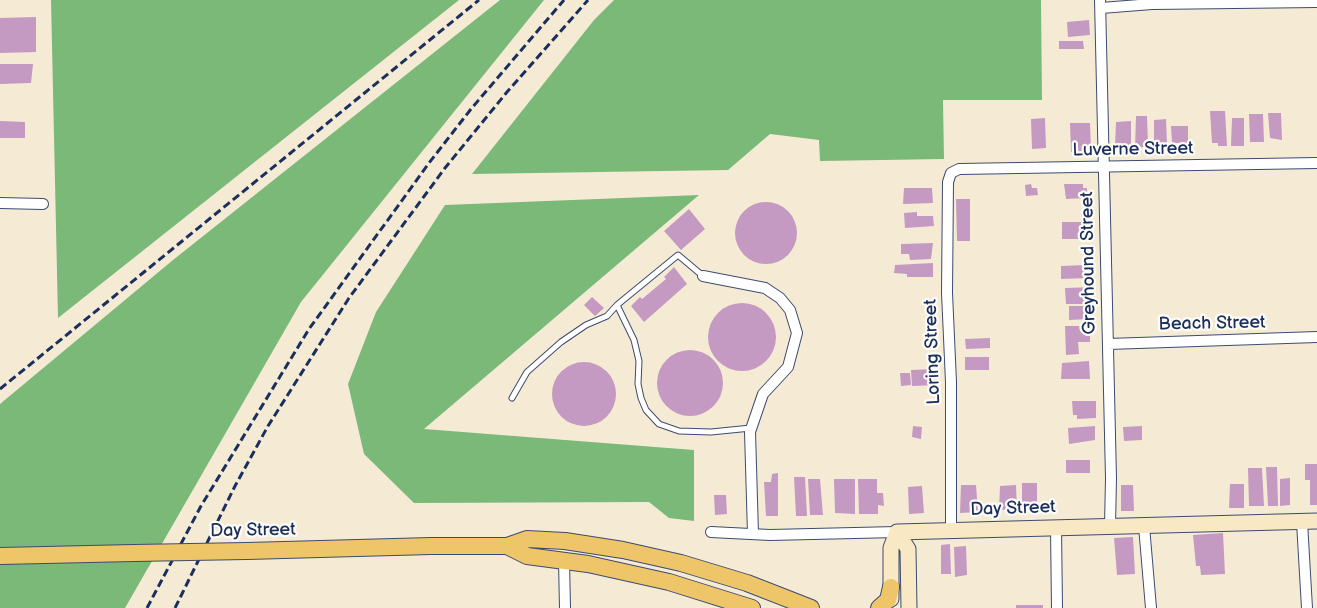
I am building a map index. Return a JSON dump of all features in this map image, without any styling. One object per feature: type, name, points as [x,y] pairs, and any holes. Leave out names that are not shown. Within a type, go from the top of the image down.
[{"type":"main road","name":"Day Street","points":[[0,556],[507,546],[527,539],[565,541],[623,550],[714,572],[811,608]]},
{"type":"main road","name":"Day Street","points":[[507,546],[527,556],[564,560],[669,582],[752,608]]},
{"type":"main road","points":[[879,608],[888,600],[891,587]]},
{"type":"street","points":[[1100,4],[1317,2]]},
{"type":"street","name":"Greyhound Street","points":[[1100,4],[1112,478],[1110,526]]},
{"type":"street","name":"Luverne Street","points":[[951,173],[959,169],[1317,163]]},
{"type":"street","name":"Loring Street","points":[[951,173],[948,182],[947,293],[951,382],[951,531]]},
{"type":"street","points":[[0,203],[44,204]]},
{"type":"street","points":[[703,276],[765,288],[780,298],[790,310],[797,333],[794,352],[788,367],[762,394],[751,428],[753,534]]},
{"type":"street","name":"Beach Street","points":[[1108,344],[1317,337]]},
{"type":"street","points":[[1307,608],[1310,522]]},
{"type":"street","name":"Day Street","points":[[711,532],[753,534],[897,532],[1310,522]]},
{"type":"street","points":[[1144,526],[1151,608]]},
{"type":"street","points":[[1056,527],[1057,608]]},
{"type":"street","points":[[891,608],[891,548],[897,532]]},
{"type":"street","points":[[897,532],[908,549],[909,608]]},
{"type":"street","points":[[564,560],[565,608]]},
{"type":"lane","points":[[512,398],[527,372],[561,342],[586,326],[607,316],[678,255],[703,276]]},
{"type":"lane","points":[[618,305],[634,340],[641,398],[646,410],[660,424],[679,431],[711,432],[751,428]]},
{"type":"green space","points":[[51,0],[459,0],[58,318]]},
{"type":"green space","points":[[500,0],[544,0],[301,302],[125,608],[0,608],[0,404],[173,260]]},
{"type":"green space","points":[[614,0],[1041,0],[1042,100],[943,100],[944,159],[820,161],[819,140],[770,134],[728,170],[472,174],[594,20]]},
{"type":"green space","points":[[699,195],[424,429],[694,450],[694,521],[669,518],[649,502],[414,503],[364,454],[348,384],[376,312],[445,205]]},
{"type":"building","points":[[36,17],[36,52],[0,53],[0,18]]},
{"type":"building","points":[[1089,20],[1090,35],[1068,37],[1067,22]]},
{"type":"building","points":[[1059,41],[1083,41],[1084,49],[1059,49]]},
{"type":"building","points":[[0,64],[33,64],[31,83],[0,84]]},
{"type":"building","points":[[1210,111],[1225,111],[1227,146],[1218,146],[1218,143],[1212,143]]},
{"type":"building","points":[[1268,113],[1281,113],[1282,140],[1270,138]]},
{"type":"building","points":[[1249,114],[1263,114],[1264,142],[1250,142]]},
{"type":"building","points":[[1136,116],[1147,116],[1148,144],[1144,144],[1144,147],[1135,147]]},
{"type":"building","points":[[1045,118],[1046,148],[1032,149],[1031,119]]},
{"type":"building","points":[[1232,118],[1244,118],[1244,146],[1231,146]]},
{"type":"building","points":[[1166,119],[1167,144],[1154,144],[1154,120]]},
{"type":"building","points":[[0,121],[25,122],[25,138],[0,138]]},
{"type":"building","points":[[1131,121],[1131,146],[1115,147],[1116,122]]},
{"type":"building","points":[[1070,123],[1090,123],[1091,151],[1071,152]]},
{"type":"building","points":[[1171,126],[1188,126],[1188,147],[1180,147],[1179,143],[1172,143]]},
{"type":"building","points":[[1031,184],[1032,188],[1037,188],[1038,195],[1026,196],[1025,185]]},
{"type":"building","points":[[1064,184],[1083,184],[1083,188],[1087,188],[1087,198],[1066,199]]},
{"type":"building","points":[[904,188],[932,188],[933,203],[903,204]]},
{"type":"building","points":[[956,199],[970,199],[970,241],[957,241]]},
{"type":"building","points":[[760,202],[772,202],[788,211],[795,221],[797,233],[795,245],[788,255],[772,264],[760,264],[749,259],[740,250],[735,239],[735,227],[740,216],[749,207]]},
{"type":"building","points":[[689,209],[705,229],[681,250],[664,231]]},
{"type":"building","points":[[917,212],[917,216],[933,216],[934,226],[905,228],[904,213]]},
{"type":"building","points":[[1062,222],[1089,222],[1089,239],[1062,239]]},
{"type":"building","points":[[933,243],[931,259],[910,260],[909,254],[901,254],[901,244]]},
{"type":"building","points":[[933,263],[933,277],[907,277],[907,274],[894,273],[895,265]]},
{"type":"building","points":[[1085,265],[1086,268],[1089,268],[1089,278],[1061,279],[1061,266]]},
{"type":"building","points":[[674,267],[687,284],[644,322],[631,306],[640,297],[642,299],[666,279],[664,277]]},
{"type":"building","points":[[1095,287],[1095,304],[1066,304],[1065,288]]},
{"type":"building","points":[[592,297],[604,308],[595,316],[584,305]]},
{"type":"building","points":[[742,303],[755,306],[766,313],[773,324],[776,337],[773,350],[766,361],[755,368],[742,371],[729,368],[718,361],[711,350],[708,337],[711,324],[718,313],[729,306]]},
{"type":"building","points":[[1069,306],[1089,306],[1090,319],[1069,320]]},
{"type":"building","points":[[1065,326],[1086,326],[1086,330],[1090,330],[1090,342],[1078,342],[1079,354],[1066,355]]},
{"type":"building","points":[[990,338],[990,348],[966,349],[965,339]]},
{"type":"building","points":[[683,350],[697,350],[709,355],[718,364],[723,376],[721,396],[714,407],[697,416],[683,416],[671,411],[662,402],[657,390],[657,376],[662,364],[671,355]]},
{"type":"building","points":[[965,357],[989,357],[989,370],[965,370]]},
{"type":"building","points":[[1089,361],[1090,379],[1061,379],[1062,363]]},
{"type":"building","points":[[584,362],[602,368],[610,376],[616,394],[610,412],[602,420],[584,426],[566,420],[558,412],[552,394],[558,376],[566,368]]},
{"type":"building","points":[[936,369],[937,385],[912,386],[911,370]]},
{"type":"building","points":[[900,373],[910,373],[911,385],[901,386]]},
{"type":"building","points":[[1072,401],[1096,401],[1096,418],[1077,419],[1077,415],[1073,415]]},
{"type":"building","points":[[913,426],[922,427],[921,439],[912,437]]},
{"type":"building","points":[[1095,426],[1095,440],[1069,444],[1068,428]]},
{"type":"building","points":[[1142,426],[1142,440],[1124,441],[1123,427]]},
{"type":"building","points":[[1066,460],[1090,460],[1090,473],[1066,473]]},
{"type":"building","points":[[1305,464],[1317,464],[1317,505],[1310,505],[1310,480],[1305,480]]},
{"type":"building","points":[[1266,467],[1277,467],[1278,506],[1268,506]]},
{"type":"building","points":[[1248,468],[1262,468],[1264,506],[1249,506]]},
{"type":"building","points":[[778,473],[778,516],[766,516],[764,482],[771,482],[772,474]]},
{"type":"building","points":[[794,477],[805,477],[807,516],[796,516]]},
{"type":"building","points":[[1290,478],[1290,505],[1280,506],[1280,479]]},
{"type":"building","points":[[808,479],[820,479],[823,515],[810,515]]},
{"type":"building","points":[[834,479],[855,479],[855,514],[835,513]]},
{"type":"building","points":[[858,479],[877,479],[877,493],[883,493],[884,506],[878,505],[878,514],[859,514]]},
{"type":"building","points":[[1022,483],[1037,483],[1037,508],[1022,508]]},
{"type":"building","points":[[1230,484],[1244,484],[1244,508],[1229,508]]},
{"type":"building","points":[[961,485],[976,485],[978,512],[960,513]]},
{"type":"building","points":[[1016,485],[1017,509],[999,510],[1000,486]]},
{"type":"building","points":[[1121,485],[1133,485],[1134,511],[1121,511]]},
{"type":"building","points":[[922,486],[924,513],[909,514],[908,487]]},
{"type":"building","points":[[714,495],[726,495],[727,514],[715,515]]},
{"type":"building","points":[[1223,533],[1225,574],[1201,575],[1200,566],[1196,566],[1193,535]]},
{"type":"building","points":[[1133,537],[1135,574],[1117,575],[1114,538]]},
{"type":"building","points":[[950,544],[951,574],[941,574],[941,545]]},
{"type":"building","points":[[966,546],[967,575],[955,577],[954,547]]},
{"type":"building","points":[[1016,605],[1043,605],[1043,608],[1016,608]]},
{"type":"railway","points":[[0,389],[479,0]]},
{"type":"railway","points":[[147,608],[201,506],[309,329],[429,163],[471,109],[564,0]]},
{"type":"railway","points":[[175,608],[235,486],[268,426],[349,298],[445,168],[507,92],[588,0]]}]
